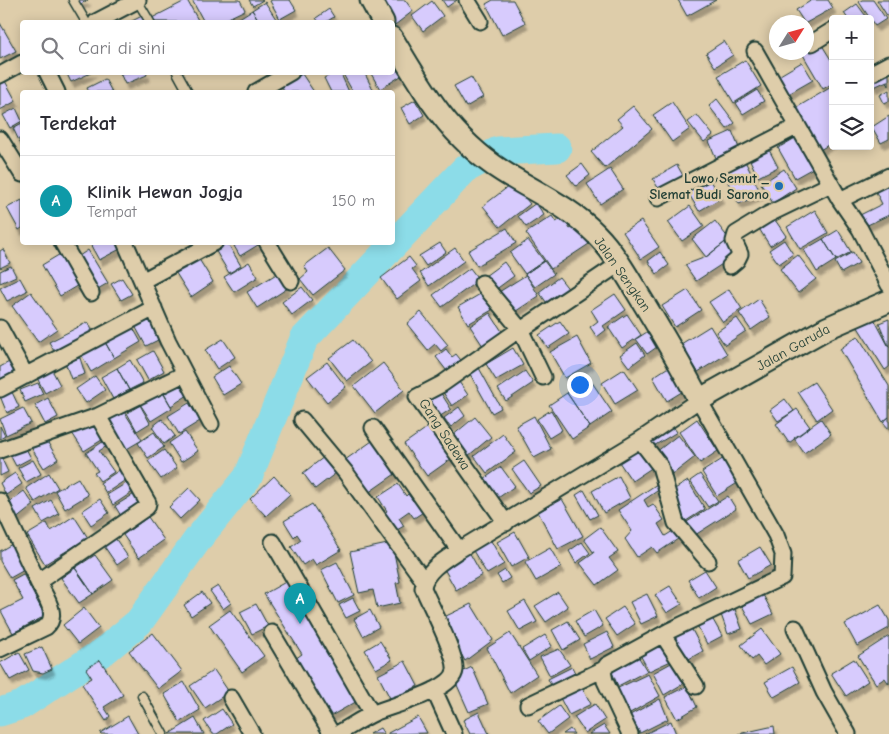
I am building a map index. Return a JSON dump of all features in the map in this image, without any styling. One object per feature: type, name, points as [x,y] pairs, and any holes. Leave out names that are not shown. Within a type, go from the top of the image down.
[{"type":"main road","points":[[372,0],[381,20]]},
{"type":"main road","name":"Jalan Sengkan","points":[[395,45],[422,90],[455,134],[501,171],[572,213],[597,234],[619,264],[667,340],[699,400]]},
{"type":"main road","name":"Jalan Garuda","points":[[699,400],[818,332],[889,301]]},
{"type":"street","points":[[100,20],[137,0]]},
{"type":"street","points":[[467,0],[480,21]]},
{"type":"street","points":[[814,42],[829,32]]},
{"type":"street","points":[[755,51],[840,200],[860,229],[889,285]]},
{"type":"street","points":[[0,75],[20,64]]},
{"type":"street","points":[[874,72],[889,64]]},
{"type":"street","points":[[48,75],[56,90]]},
{"type":"street","points":[[260,90],[286,75]]},
{"type":"street","points":[[658,198],[798,126]]},
{"type":"street","points":[[0,139],[20,171]]},
{"type":"street","points":[[840,200],[889,176]]},
{"type":"street","points":[[730,266],[738,260],[740,254],[734,241],[736,234],[767,215],[831,184]]},
{"type":"street","points":[[64,245],[91,293]]},
{"type":"street","points":[[126,245],[184,374],[210,424]]},
{"type":"street","points":[[142,281],[209,245]]},
{"type":"street","points":[[269,245],[291,281]]},
{"type":"street","name":"Gang Sadewa","points":[[506,523],[417,397],[442,384],[619,264]]},
{"type":"street","points":[[482,284],[521,330],[543,377]]},
{"type":"street","points":[[0,389],[154,308]]},
{"type":"street","points":[[0,328],[26,376]]},
{"type":"street","points":[[0,450],[98,416],[184,374]]},
{"type":"street","points":[[337,734],[372,714],[434,690],[450,681],[455,668],[451,653],[423,588],[424,581],[437,566],[640,440],[699,400],[776,534],[783,554],[782,577],[663,635],[610,663],[604,669],[528,705]]},
{"type":"street","points":[[38,582],[147,508],[148,503],[98,416]]},
{"type":"street","points":[[302,420],[346,473],[424,581]]},
{"type":"street","points":[[373,428],[460,550]]},
{"type":"street","points":[[640,440],[660,466],[676,523],[708,560]]},
{"type":"street","points":[[0,501],[52,612],[50,622],[46,627],[0,649]]},
{"type":"street","points":[[273,542],[372,714]]},
{"type":"street","points":[[795,628],[824,692],[848,734]]},
{"type":"street","points":[[272,633],[332,734]]},
{"type":"street","points":[[663,635],[696,686]]},
{"type":"street","points":[[604,669],[605,681],[630,734]]},
{"type":"street","points":[[434,690],[454,734]]},
{"type":"street","points":[[231,698],[252,734]]},
{"type":"lane","points":[[73,0],[85,20]]},
{"type":"lane","points":[[137,0],[149,20]]},
{"type":"lane","points":[[179,75],[187,90]]},
{"type":"lane","points":[[142,696],[163,734]]},
{"type":"building","points":[[77,0],[88,0],[79,5]]},
{"type":"building","points":[[187,0],[198,20],[153,20],[152,18]]},
{"type":"building","points":[[192,0],[240,0],[245,10],[224,20],[203,20]]},
{"type":"building","points":[[249,0],[263,0],[253,6]]},
{"type":"building","points":[[290,0],[296,10],[280,19],[270,1]]},
{"type":"building","points":[[386,0],[405,0],[413,11],[395,25],[395,20],[391,20],[380,4]]},
{"type":"building","points":[[442,0],[457,0],[447,7]]},
{"type":"building","points":[[493,0],[513,0],[525,23],[502,35],[486,4]]},
{"type":"building","points":[[678,0],[716,0],[687,16]]},
{"type":"building","points":[[812,0],[828,0],[833,8],[814,19],[814,15],[799,15],[796,10]]},
{"type":"building","points":[[862,0],[873,0],[886,19],[875,26],[874,15],[868,15],[859,2]]},
{"type":"building","points":[[877,0],[889,0],[889,17],[888,17]]},
{"type":"building","points":[[432,1],[443,16],[423,31],[412,16]]},
{"type":"building","points":[[265,2],[277,20],[259,20],[252,10]]},
{"type":"building","points":[[857,4],[865,15],[845,15],[844,13]]},
{"type":"building","points":[[329,9],[334,17],[329,20],[318,20],[316,18]]},
{"type":"building","points":[[252,10],[259,20],[236,20]]},
{"type":"building","points":[[142,16],[144,20],[134,20]]},
{"type":"building","points":[[0,23],[16,51],[0,59]]},
{"type":"building","points":[[724,41],[733,55],[715,67],[706,53]]},
{"type":"building","points":[[820,42],[829,57],[829,85],[823,89],[806,60],[814,60],[814,45]]},
{"type":"building","points":[[745,60],[761,86],[734,103],[718,76]]},
{"type":"building","points":[[802,62],[813,80],[785,96],[775,78]]},
{"type":"building","points":[[395,67],[401,76],[380,89],[372,75],[395,75]]},
{"type":"building","points":[[889,70],[889,86],[887,81],[874,87],[874,78]]},
{"type":"building","points":[[68,75],[86,75],[71,82]]},
{"type":"building","points":[[121,75],[147,75],[125,84]]},
{"type":"building","points":[[303,75],[313,90],[283,90],[281,87]]},
{"type":"building","points":[[330,75],[341,75],[348,90],[330,90],[324,78]]},
{"type":"building","points":[[344,75],[366,75],[373,90],[352,90]]},
{"type":"building","points":[[471,77],[483,97],[466,107],[454,86]]},
{"type":"building","points":[[105,79],[111,90],[88,90],[87,88]]},
{"type":"building","points":[[5,81],[16,101],[0,110],[0,84]]},
{"type":"building","points":[[829,88],[829,144],[820,150],[794,109]]},
{"type":"building","points":[[757,90],[764,101],[743,114],[736,103]]},
{"type":"building","points":[[889,90],[889,101],[884,103],[880,95]]},
{"type":"building","points":[[717,99],[735,123],[727,129],[709,106]]},
{"type":"building","points":[[415,100],[424,115],[410,124],[401,108]]},
{"type":"building","points":[[672,102],[690,129],[672,142],[653,115]]},
{"type":"building","points":[[633,106],[652,129],[605,168],[591,152],[623,126],[617,119]]},
{"type":"building","points":[[16,108],[20,122],[10,128],[3,115]]},
{"type":"building","points":[[697,115],[713,135],[704,142],[688,122]]},
{"type":"building","points":[[889,116],[889,139],[881,143],[874,131],[874,126]]},
{"type":"building","points":[[20,124],[20,143],[13,128]]},
{"type":"building","points":[[732,131],[739,148],[716,158],[709,141]]},
{"type":"building","points":[[797,137],[813,168],[795,178],[778,148]]},
{"type":"building","points":[[768,148],[778,167],[758,177],[749,158]]},
{"type":"building","points":[[745,161],[761,194],[739,204],[723,172]]},
{"type":"building","points":[[582,164],[590,175],[576,186],[567,175]]},
{"type":"building","points":[[677,165],[685,179],[661,193],[653,179]]},
{"type":"building","points":[[610,169],[623,189],[600,204],[587,184]]},
{"type":"building","name":"Lowo Semut _ Slemat Budi Sarono","points":[[784,169],[796,188],[773,203],[761,184]]},
{"type":"building","points":[[708,178],[721,198],[699,211],[687,191]]},
{"type":"building","points":[[889,181],[889,215],[861,228],[856,217],[882,204],[874,188]]},
{"type":"building","points":[[513,183],[530,204],[500,227],[483,206]]},
{"type":"building","points":[[20,201],[19,230],[7,208]]},
{"type":"building","points":[[536,203],[544,215],[526,227],[518,216]]},
{"type":"building","points":[[690,206],[704,226],[682,241],[668,222]]},
{"type":"building","points":[[815,210],[828,233],[800,249],[787,227]]},
{"type":"building","points":[[552,216],[556,222],[563,218],[570,229],[576,225],[589,244],[551,269],[526,233]]},
{"type":"building","points":[[773,217],[786,236],[770,246],[758,227]]},
{"type":"building","points":[[641,221],[659,247],[641,259],[623,232]]},
{"type":"building","points":[[715,221],[729,239],[706,257],[692,239]]},
{"type":"building","points":[[507,228],[516,243],[477,266],[468,251]]},
{"type":"building","points":[[838,230],[851,252],[836,260],[823,239]]},
{"type":"building","points":[[823,239],[836,260],[817,272],[804,250]]},
{"type":"building","points":[[528,240],[544,261],[525,274],[510,253]]},
{"type":"building","points":[[784,240],[793,254],[779,264],[769,250]]},
{"type":"building","points":[[727,241],[736,255],[696,281],[685,265],[706,257]]},
{"type":"building","points":[[440,243],[446,252],[426,266],[419,256]]},
{"type":"building","points":[[91,245],[123,245],[124,247],[99,260]]},
{"type":"building","points":[[219,245],[229,245],[241,266],[229,273],[214,248]]},
{"type":"building","points":[[236,245],[258,245],[240,256],[234,246]]},
{"type":"building","points":[[328,248],[345,270],[313,295],[300,279],[308,272],[304,266]]},
{"type":"building","points":[[455,248],[464,261],[429,286],[420,273]]},
{"type":"building","points":[[3,249],[10,263],[0,268],[0,251]]},
{"type":"building","points":[[88,250],[108,283],[96,290],[76,258]]},
{"type":"building","points":[[660,252],[669,265],[657,274],[648,261]]},
{"type":"building","points":[[853,252],[859,263],[841,273],[835,262]]},
{"type":"building","points":[[62,253],[80,284],[60,296],[42,265]]},
{"type":"building","points":[[798,255],[816,279],[798,293],[780,269]]},
{"type":"building","points":[[197,256],[213,282],[191,297],[174,270]]},
{"type":"building","points":[[409,257],[416,266],[412,269],[421,281],[397,299],[381,278]]},
{"type":"building","points":[[544,261],[554,274],[535,287],[525,274]]},
{"type":"building","points":[[249,262],[258,277],[234,292],[224,277]]},
{"type":"building","points":[[504,262],[514,276],[495,290],[485,276]]},
{"type":"building","points":[[11,266],[16,276],[0,283],[0,271]]},
{"type":"building","points":[[470,268],[479,280],[442,307],[433,295]]},
{"type":"building","points":[[278,273],[288,288],[257,308],[247,292]]},
{"type":"building","points":[[526,275],[539,296],[513,313],[499,292]]},
{"type":"building","points":[[559,277],[570,291],[549,306],[539,292]]},
{"type":"building","points":[[20,278],[27,291],[7,301],[0,288]]},
{"type":"building","points":[[122,278],[132,294],[121,300],[111,284]]},
{"type":"building","points":[[302,287],[312,300],[292,315],[282,302]]},
{"type":"building","points":[[729,289],[742,309],[723,322],[709,302]]},
{"type":"building","points":[[688,290],[701,310],[675,327],[662,306]]},
{"type":"building","points":[[31,292],[57,329],[38,342],[12,306]]},
{"type":"building","points":[[482,293],[492,310],[468,324],[458,307]]},
{"type":"building","points":[[615,294],[626,310],[603,326],[606,330],[597,337],[590,327],[598,321],[591,310]]},
{"type":"building","points":[[759,299],[770,317],[751,330],[739,313]]},
{"type":"building","points":[[421,312],[448,345],[441,351],[435,344],[428,350],[407,324]]},
{"type":"building","points":[[490,313],[503,333],[483,346],[470,326]]},
{"type":"building","points":[[871,313],[889,347],[889,367],[885,370],[854,321]]},
{"type":"building","points":[[627,314],[641,335],[622,348],[608,327]]},
{"type":"building","points":[[151,318],[162,338],[146,346],[135,326]]},
{"type":"building","points":[[737,318],[746,331],[725,345],[716,332]]},
{"type":"building","points":[[889,319],[889,347],[879,323]]},
{"type":"building","points":[[560,321],[569,334],[548,348],[539,335]]},
{"type":"building","points":[[88,322],[93,332],[54,351],[49,342]]},
{"type":"building","points":[[132,326],[141,342],[114,358],[105,342]]},
{"type":"building","points":[[710,326],[727,354],[698,372],[681,344]]},
{"type":"building","points":[[647,332],[657,347],[647,354],[636,339]]},
{"type":"building","points":[[858,336],[889,386],[889,417],[883,422],[840,349]]},
{"type":"building","points":[[577,337],[591,363],[565,378],[550,352]]},
{"type":"building","points":[[223,339],[235,357],[217,369],[205,350]]},
{"type":"building","points":[[353,340],[371,362],[347,381],[329,358]]},
{"type":"building","points":[[105,342],[114,358],[91,372],[82,356]]},
{"type":"building","points":[[637,343],[645,355],[629,367],[620,355]]},
{"type":"building","points":[[513,348],[523,365],[496,380],[486,364]]},
{"type":"building","points":[[446,349],[452,357],[456,354],[464,364],[450,375],[436,357]]},
{"type":"building","points":[[153,351],[164,371],[148,380],[137,360]]},
{"type":"building","points":[[80,358],[85,374],[71,379],[65,362]]},
{"type":"building","points":[[13,360],[19,374],[0,383],[0,367]]},
{"type":"building","points":[[130,360],[143,383],[129,390],[117,368]]},
{"type":"building","points":[[327,362],[346,387],[327,402],[307,377]]},
{"type":"building","points":[[383,363],[404,390],[375,413],[354,386]]},
{"type":"building","points":[[229,366],[241,384],[223,395],[212,377]]},
{"type":"building","points":[[670,366],[685,390],[667,401],[653,377]]},
{"type":"building","points":[[117,368],[129,390],[113,399],[101,377]]},
{"type":"building","points":[[479,368],[501,408],[492,413],[470,374]]},
{"type":"building","points":[[624,369],[638,390],[615,404],[602,383]]},
{"type":"building","points":[[52,370],[60,385],[45,393],[37,378]]},
{"type":"building","points":[[525,371],[533,383],[506,401],[498,389]]},
{"type":"building","points":[[95,376],[105,390],[86,403],[76,389]]},
{"type":"building","points":[[589,378],[612,412],[590,427],[567,393]]},
{"type":"building","points":[[457,379],[468,395],[452,406],[441,389]]},
{"type":"building","points":[[179,380],[188,395],[171,406],[162,390]]},
{"type":"building","points":[[814,382],[832,409],[817,420],[798,392]]},
{"type":"building","points":[[38,383],[43,394],[25,402],[20,390]]},
{"type":"building","points":[[437,387],[451,409],[439,417],[424,395]]},
{"type":"building","points":[[11,390],[19,407],[7,413],[0,396]]},
{"type":"building","points":[[162,391],[172,408],[151,421],[140,404]]},
{"type":"building","points":[[567,393],[590,427],[572,439],[549,405]]},
{"type":"building","points":[[48,398],[58,417],[45,424],[35,405]]},
{"type":"building","points":[[785,399],[794,411],[778,421],[770,410]]},
{"type":"building","points":[[189,403],[200,421],[179,434],[168,416]]},
{"type":"building","points":[[140,405],[150,423],[137,431],[127,413]]},
{"type":"building","points":[[459,407],[465,416],[451,427],[444,418]]},
{"type":"building","points":[[23,408],[31,423],[6,435],[0,419]]},
{"type":"building","points":[[797,409],[810,427],[789,443],[776,424]]},
{"type":"building","points":[[123,410],[142,440],[125,450],[107,420]]},
{"type":"building","points":[[551,410],[562,430],[549,438],[537,419]]},
{"type":"building","points":[[534,416],[551,449],[534,458],[516,426]]},
{"type":"building","points":[[475,417],[491,437],[468,456],[452,436]]},
{"type":"building","points":[[889,417],[889,429],[883,422]]},
{"type":"building","points":[[94,419],[105,438],[84,451],[72,433]]},
{"type":"building","points":[[162,419],[175,436],[164,444],[152,427]]},
{"type":"building","points":[[697,419],[718,451],[700,463],[679,432]]},
{"type":"building","points":[[821,419],[831,434],[804,453],[794,438]]},
{"type":"building","points":[[671,424],[677,432],[652,447],[647,439]]},
{"type":"building","points":[[0,426],[5,436],[0,439]]},
{"type":"building","points":[[428,427],[451,459],[427,476],[404,444]]},
{"type":"building","points":[[154,432],[164,447],[148,458],[138,443]]},
{"type":"building","points":[[185,432],[198,451],[181,462],[169,443]]},
{"type":"building","points":[[503,434],[516,452],[487,473],[474,456]]},
{"type":"building","points":[[43,435],[58,459],[44,468],[29,444]]},
{"type":"building","points":[[678,435],[695,457],[673,474],[656,452]]},
{"type":"building","points":[[375,439],[398,472],[368,493],[345,460]]},
{"type":"building","points":[[104,441],[107,446],[99,451],[114,472],[100,481],[94,473],[98,471],[86,453]]},
{"type":"building","points":[[23,443],[31,458],[16,466],[8,451]]},
{"type":"building","points":[[639,448],[653,467],[632,481],[619,462]]},
{"type":"building","points":[[164,450],[177,468],[161,479],[148,461]]},
{"type":"building","points":[[0,455],[8,472],[0,476]]},
{"type":"building","points":[[324,457],[336,473],[315,489],[303,473]]},
{"type":"building","points":[[724,458],[739,482],[717,496],[702,472]]},
{"type":"building","points":[[33,460],[41,474],[26,482],[18,468]]},
{"type":"building","points":[[524,461],[541,486],[529,493],[512,469]]},
{"type":"building","points":[[501,467],[515,486],[495,500],[481,481]]},
{"type":"building","points":[[121,469],[127,479],[106,493],[100,483]]},
{"type":"building","points":[[15,473],[22,484],[6,495],[0,483]]},
{"type":"building","points":[[49,473],[58,488],[35,502],[26,488]]},
{"type":"building","points":[[700,474],[718,501],[708,507],[690,481]]},
{"type":"building","points":[[274,476],[290,494],[266,516],[250,499]]},
{"type":"building","points":[[619,476],[630,498],[604,513],[592,491]]},
{"type":"building","points":[[78,478],[88,495],[65,509],[55,491]]},
{"type":"building","points":[[688,481],[705,509],[686,521],[668,493]]},
{"type":"building","points":[[128,482],[134,491],[113,505],[107,495]]},
{"type":"building","points":[[398,484],[406,496],[408,494],[413,501],[420,497],[428,509],[414,518],[409,511],[399,518],[404,526],[395,531],[383,514],[387,511],[378,497]]},
{"type":"building","points":[[657,484],[660,489],[644,500],[648,507],[653,504],[664,520],[658,524],[665,536],[673,531],[678,539],[657,553],[652,547],[637,557],[625,539],[632,531],[618,510]]},
{"type":"building","points":[[189,488],[200,500],[180,519],[169,507]]},
{"type":"building","points":[[584,490],[598,515],[590,519],[576,495]]},
{"type":"building","points":[[24,491],[34,505],[15,520],[4,506]]},
{"type":"building","points":[[136,493],[142,502],[121,516],[115,506]]},
{"type":"building","points":[[728,496],[736,509],[695,535],[687,522]]},
{"type":"building","points":[[100,499],[109,513],[91,525],[82,511]]},
{"type":"building","points":[[562,499],[583,536],[558,549],[538,512]]},
{"type":"building","points":[[51,500],[59,514],[43,523],[35,509]]},
{"type":"building","points":[[312,504],[341,550],[316,565],[312,559],[303,565],[291,547],[301,540],[297,534],[294,537],[284,521]]},
{"type":"building","points":[[74,516],[88,538],[45,564],[27,535],[47,523],[51,531]]},
{"type":"building","points":[[148,517],[164,540],[139,558],[123,535]]},
{"type":"building","points":[[600,527],[618,552],[609,558],[618,570],[597,585],[580,563],[594,553],[584,539]]},
{"type":"building","points":[[515,532],[529,557],[511,567],[497,542]]},
{"type":"building","points":[[113,535],[128,557],[117,565],[102,543]]},
{"type":"building","points":[[490,539],[504,564],[487,574],[472,549]]},
{"type":"building","points":[[582,542],[590,553],[576,563],[569,551]]},
{"type":"building","points":[[392,543],[400,582],[396,583],[400,603],[377,608],[373,590],[359,593],[350,552]]},
{"type":"building","points":[[12,544],[26,569],[10,578],[0,561],[0,551]]},
{"type":"building","points":[[760,547],[771,565],[748,578],[738,560]]},
{"type":"building","points":[[550,548],[561,567],[536,581],[525,562]]},
{"type":"building","points":[[468,550],[482,575],[456,590],[442,565]]},
{"type":"building","points":[[95,555],[113,580],[93,594],[75,568]]},
{"type":"building","points":[[337,562],[354,595],[338,603],[321,570]]},
{"type":"building","points":[[75,568],[93,594],[79,603],[61,578]]},
{"type":"building","points":[[505,570],[510,578],[502,583],[497,575]]},
{"type":"building","points":[[705,570],[716,587],[699,598],[688,580]]},
{"type":"building","points":[[23,574],[45,616],[13,633],[1,611],[23,600],[12,580]]},
{"type":"building","points":[[291,579],[361,699],[329,717],[295,659],[302,654],[264,594]]},
{"type":"building","points":[[218,586],[231,603],[223,609],[210,591]]},
{"type":"building","points":[[670,586],[682,604],[667,613],[655,595]]},
{"type":"building","points":[[761,591],[773,614],[752,624],[740,602]]},
{"type":"building","points":[[202,592],[210,603],[191,616],[184,605]]},
{"type":"building","points":[[558,592],[568,607],[546,622],[535,606]]},
{"type":"building","points":[[647,594],[658,616],[641,624],[630,602]]},
{"type":"building","points":[[353,598],[360,611],[346,618],[339,605]]},
{"type":"building","points":[[525,601],[537,622],[520,631],[508,611]]},
{"type":"building","points":[[256,604],[268,626],[252,634],[240,612]]},
{"type":"building","points":[[471,604],[493,640],[465,661],[442,618]]},
{"type":"building","points":[[733,604],[742,629],[728,634],[719,609]]},
{"type":"building","points":[[880,605],[889,620],[889,628],[857,646],[845,624]]},
{"type":"building","points":[[623,607],[635,624],[617,636],[605,619]]},
{"type":"building","points":[[84,608],[99,628],[78,644],[63,625]]},
{"type":"building","points":[[230,610],[264,656],[242,672],[209,625]]},
{"type":"building","points":[[370,610],[379,627],[363,636],[354,619]]},
{"type":"building","points":[[594,610],[603,626],[584,637],[575,621]]},
{"type":"building","points":[[712,618],[722,636],[707,644],[697,625]]},
{"type":"building","points":[[568,621],[580,640],[563,650],[552,630]]},
{"type":"building","points":[[690,626],[703,651],[687,660],[674,635]]},
{"type":"building","points":[[762,629],[780,654],[764,665],[757,656],[752,660],[741,645]]},
{"type":"building","points":[[607,632],[614,647],[590,659],[583,644]]},
{"type":"building","points":[[153,633],[182,671],[158,689],[129,651]]},
{"type":"building","points":[[510,633],[537,675],[510,693],[487,648]]},
{"type":"building","points":[[545,635],[552,646],[529,661],[522,649]]},
{"type":"building","points":[[889,636],[889,684],[885,678],[876,684],[858,656]]},
{"type":"building","points":[[380,641],[392,660],[376,669],[365,650]]},
{"type":"building","points":[[663,642],[673,660],[649,671],[639,653]]},
{"type":"building","points":[[42,647],[52,669],[43,673],[33,671],[25,654]]},
{"type":"building","points":[[559,649],[570,665],[550,676],[540,657]]},
{"type":"building","points":[[19,652],[29,670],[10,680],[0,663]]},
{"type":"building","points":[[638,656],[647,671],[618,686],[611,670]]},
{"type":"building","points":[[854,659],[868,681],[846,696],[831,673]]},
{"type":"building","points":[[100,660],[123,695],[104,707],[110,716],[106,721],[82,684],[92,678],[86,669]]},
{"type":"building","points":[[405,661],[418,686],[391,700],[378,675]]},
{"type":"building","points":[[675,661],[686,682],[664,695],[653,673]]},
{"type":"building","points":[[472,667],[488,704],[469,712],[453,676]]},
{"type":"building","points":[[572,667],[578,679],[554,691],[548,679]]},
{"type":"building","points":[[792,667],[800,682],[774,697],[765,682]]},
{"type":"building","points":[[214,670],[229,692],[205,708],[190,686]]},
{"type":"building","points":[[648,674],[660,696],[630,713],[616,689]]},
{"type":"building","points":[[184,682],[200,710],[180,722],[164,694]]},
{"type":"building","points":[[581,686],[591,704],[569,715],[560,698]]},
{"type":"building","points":[[687,686],[697,707],[677,719],[665,697]]},
{"type":"building","points":[[660,699],[668,719],[640,733],[630,715]]},
{"type":"building","points":[[595,704],[605,720],[585,733],[574,717]]},
{"type":"building","points":[[559,706],[568,719],[548,734],[538,721]]},
{"type":"building","points":[[222,709],[232,724],[217,734],[213,734],[204,721]]},
{"type":"building","points":[[479,712],[489,734],[470,734],[463,720]]},
{"type":"building","points":[[128,716],[138,734],[100,733]]},
{"type":"building","points":[[418,717],[427,733],[388,734],[388,733]]},
{"type":"building","points":[[195,718],[204,734],[169,734]]},
{"type":"building","points":[[671,721],[676,734],[645,734]]},
{"type":"building","points":[[604,725],[610,734],[589,734]]},
{"type":"building","points":[[774,726],[775,734],[738,734]]},
{"type":"building","points":[[380,728],[384,734],[369,734]]},
{"type":"building","points":[[570,729],[574,734],[563,734]]},
{"type":"waterway","points":[[395,243],[465,169],[498,151],[557,148]]},
{"type":"waterway","points":[[0,712],[22,705],[104,651],[139,622],[198,539],[248,477],[304,339],[393,245]]},
{"type":"place","name":"Lowo Semut _ Slemat Budi Sarono","points":[[779,186]]},
{"type":"place","name":"Klinik Hewan Jogja","points":[[300,624]]}]
